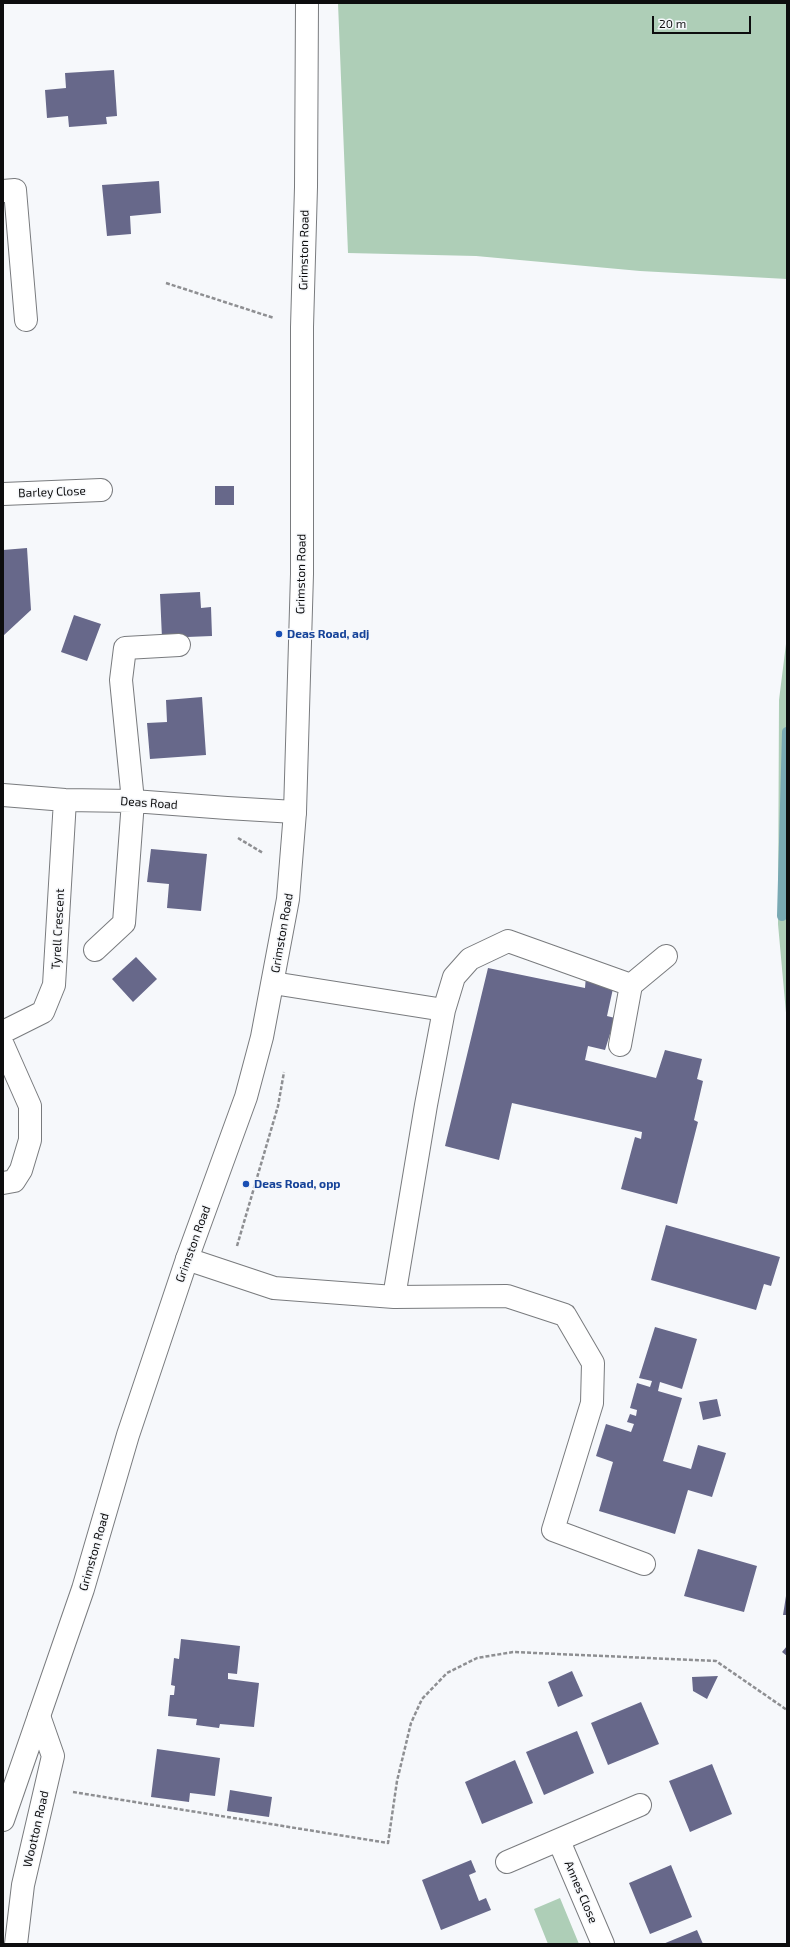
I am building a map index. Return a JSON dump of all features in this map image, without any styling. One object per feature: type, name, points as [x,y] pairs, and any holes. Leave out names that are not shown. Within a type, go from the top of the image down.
[{"type":"main road","name":"Grimston Road","points":[[3,1820],[84,1589],[128,1435],[187,1259],[246,1097],[262,1037],[288,899],[295,812],[302,574],[302,327],[306,187],[306,3]]},
{"type":"main road","points":[[3,191],[16,190],[26,320]]},
{"type":"main road","name":"Barley Close","points":[[3,494],[101,490]]},
{"type":"main road","points":[[95,950],[124,923],[133,801],[121,680],[125,648],[179,644]]},
{"type":"main road","name":"Deas Road","points":[[3,795],[65,800],[133,801],[295,812]]},
{"type":"main road","name":"Tyrell Crescent","points":[[3,1032],[43,1012],[54,985],[65,800]]},
{"type":"main road","points":[[394,1297],[444,1010],[454,977],[470,959],[508,941],[631,985]]},
{"type":"main road","points":[[620,1045],[631,985],[666,956]]},
{"type":"main road","points":[[273,983],[444,1010]]},
{"type":"main road","points":[[3,1045],[30,1106],[30,1140],[21,1170],[14,1181],[3,1183]]},
{"type":"main road","points":[[187,1259],[274,1288],[394,1297],[507,1296],[565,1315],[593,1362],[592,1403],[553,1530],[644,1564]]},
{"type":"main road","name":"Wootton Road","points":[[16,1944],[23,1884],[53,1756],[39,1716]]},
{"type":"main road","points":[[507,1862],[640,1805]]},
{"type":"main road","name":"Annes Close","points":[[559,1841],[603,1944]]},
{"type":"path","points":[[166,284],[302,327]]},
{"type":"path","points":[[230,1273],[278,1106],[285,1069]]},
{"type":"path","points":[[72,1792],[388,1843],[397,1781],[411,1723],[422,1699],[446,1673],[477,1658],[513,1652],[716,1661],[787,1710]]},
{"type":"green space","points":[[338,3],[787,3],[787,279],[640,271],[476,256],[348,253]]},
{"type":"green space","points":[[787,636],[787,1024],[778,924],[779,700]]},
{"type":"green space","points":[[560,1898],[579,1944],[548,1944],[534,1909]]},
{"type":"building","points":[[114,70],[117,116],[106,117],[107,124],[69,127],[68,116],[47,118],[45,90],[66,88],[65,73]]},
{"type":"building","points":[[159,181],[161,213],[130,216],[131,234],[107,236],[102,185]]},
{"type":"building","points":[[215,486],[234,486],[234,505],[215,505]]},
{"type":"building","points":[[27,548],[31,610],[3,636],[3,550]]},
{"type":"building","points":[[200,592],[201,608],[211,607],[212,636],[162,638],[160,594]]},
{"type":"building","points":[[74,615],[101,624],[87,661],[61,652]]},
{"type":"building","points":[[202,697],[206,755],[150,759],[147,723],[167,722],[166,700]]},
{"type":"building","points":[[151,849],[207,854],[201,911],[167,908],[169,884],[147,882]]},
{"type":"building","points":[[136,957],[157,979],[133,1002],[112,979]]},
{"type":"building","points":[[488,968],[585,988],[586,976],[614,984],[607,1016],[615,1018],[605,1050],[588,1046],[585,1060],[656,1078],[665,1050],[702,1059],[697,1079],[703,1081],[694,1120],[698,1122],[677,1204],[621,1189],[635,1137],[641,1139],[642,1132],[512,1103],[499,1160],[445,1146]]},
{"type":"building","points":[[666,1225],[780,1257],[771,1286],[764,1284],[756,1310],[651,1280]]},
{"type":"building","points":[[655,1327],[697,1339],[682,1389],[660,1382],[658,1391],[682,1398],[663,1461],[691,1469],[698,1445],[726,1453],[712,1497],[688,1490],[675,1534],[599,1511],[613,1462],[596,1456],[606,1424],[631,1432],[634,1424],[627,1422],[630,1414],[636,1416],[637,1410],[630,1408],[637,1383],[650,1387],[652,1381],[639,1378]]},
{"type":"building","points":[[717,1399],[721,1416],[703,1420],[699,1402]]},
{"type":"building","points":[[698,1549],[757,1566],[744,1612],[684,1596]]},
{"type":"building","points":[[786,1596],[787,1615],[783,1615]]},
{"type":"building","points":[[181,1639],[240,1646],[237,1674],[228,1673],[228,1679],[259,1683],[254,1727],[220,1724],[219,1728],[196,1725],[197,1719],[168,1716],[170,1695],[174,1695],[175,1686],[171,1685],[174,1658],[179,1659]]},
{"type":"building","points":[[787,1646],[787,1656],[782,1652]]},
{"type":"building","points":[[572,1671],[583,1696],[558,1707],[548,1682]]},
{"type":"building","points":[[718,1676],[707,1699],[693,1691],[692,1677]]},
{"type":"building","points":[[641,1702],[659,1744],[608,1765],[591,1723]]},
{"type":"building","points":[[577,1731],[594,1773],[544,1795],[526,1752]]},
{"type":"building","points":[[157,1749],[220,1758],[215,1796],[190,1793],[189,1802],[151,1797]]},
{"type":"building","points":[[515,1760],[533,1803],[482,1824],[465,1782]]},
{"type":"building","points":[[712,1764],[732,1814],[690,1832],[669,1781]]},
{"type":"building","points":[[230,1790],[272,1797],[269,1817],[227,1811]]},
{"type":"building","points":[[471,1860],[476,1872],[469,1875],[479,1901],[486,1898],[491,1910],[441,1930],[422,1880]]},
{"type":"building","points":[[671,1865],[692,1917],[650,1934],[629,1883]]},
{"type":"building","points":[[697,1930],[703,1944],[663,1944]]},
{"type":"waterway","points":[[782,916],[787,732]]},
{"type":"place","name":"Deas Road, adj","points":[[279,634]]},
{"type":"place","name":"Deas Road, opp","points":[[246,1184]]}]
